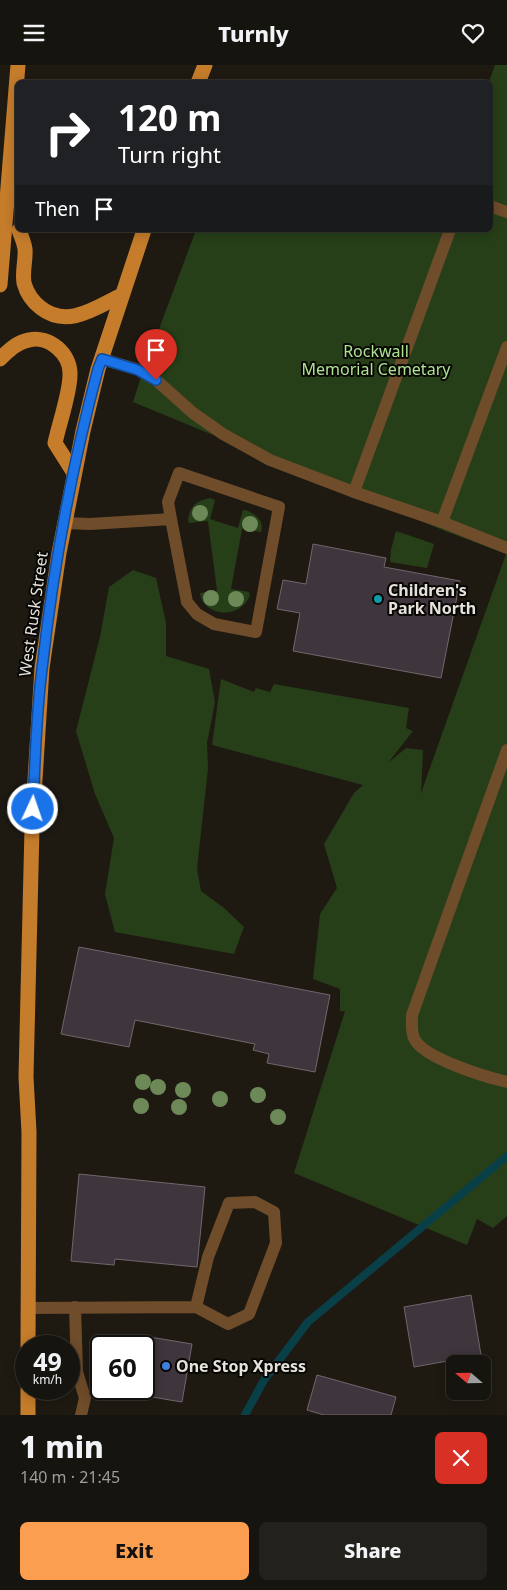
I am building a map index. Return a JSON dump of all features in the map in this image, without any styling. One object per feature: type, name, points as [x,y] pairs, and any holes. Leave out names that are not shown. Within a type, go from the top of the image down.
[{"type":"main road","points":[[17,80],[18,65]]},
{"type":"main road","points":[[199,80],[205,65]]},
{"type":"main road","points":[[0,285],[15,99]]},
{"type":"main road","points":[[7,189],[15,214]]},
{"type":"main road","points":[[20,232],[25,248],[23,275],[25,285],[28,294],[42,309],[61,318],[70,317],[122,295]]},
{"type":"main road","name":"West Rusk Street","points":[[28,1335],[29,1132],[26,1077],[32,828],[42,668],[74,473],[107,341],[143,232]]},
{"type":"main road","points":[[0,359],[14,347],[30,339],[48,342],[55,346],[64,356],[70,375],[55,443],[74,473]]},
{"type":"main road","points":[[28,1400],[28,1415]]},
{"type":"lane","points":[[493,207],[507,212]]},
{"type":"lane","points":[[354,493],[449,232]]},
{"type":"lane","points":[[442,523],[507,347]]},
{"type":"lane","points":[[102,359],[138,370],[156,380],[193,413],[248,449],[354,493],[442,523],[507,548]]},
{"type":"lane","points":[[179,473],[279,507],[256,632],[214,624],[197,614],[187,602],[171,519],[168,502],[179,473]]},
{"type":"lane","points":[[65,523],[90,524],[171,519]]},
{"type":"lane","points":[[507,751],[412,1015],[413,1038],[423,1050],[471,1072],[507,1081]]},
{"type":"lane","points":[[28,1308],[196,1307],[228,1324],[249,1314],[276,1243],[274,1212],[255,1202],[229,1203],[208,1257],[196,1307]]},
{"type":"lane","points":[[75,1307],[77,1372],[86,1398],[80,1415]]},
{"type":"green space","name":"Rockwall Memorial Cemetary","points":[[495,65],[507,65],[507,1216],[493,1228],[477,1219],[467,1245],[294,1173],[345,1011],[340,1011],[340,989],[313,979],[320,914],[337,888],[324,844],[354,793],[363,785],[212,745],[221,679],[254,692],[256,688],[270,692],[274,684],[409,708],[406,728],[413,731],[388,763],[406,748],[423,750],[421,793],[506,554],[445,531],[133,402],[195,232],[493,232],[493,80],[490,80]]},
{"type":"green space","points":[[210,498],[215,500],[210,519],[238,528],[243,510],[245,510],[256,515],[262,524],[261,532],[242,529],[231,589],[249,592],[250,595],[239,609],[231,612],[214,611],[207,607],[202,601],[200,593],[217,591],[208,521],[189,523],[188,520],[194,505]]},
{"type":"green space","points":[[396,531],[434,544],[427,568],[390,562]]},
{"type":"green space","points":[[133,570],[156,578],[166,623],[166,656],[209,669],[215,702],[207,743],[208,768],[197,869],[201,891],[224,908],[244,927],[234,954],[115,932],[105,894],[114,838],[95,794],[76,731],[100,637],[109,587]]},
{"type":"building","name":"Children's Park North","points":[[313,544],[386,558],[384,567],[460,581],[441,678],[293,651],[300,613],[277,609],[283,580],[306,584]]},
{"type":"building","points":[[79,947],[330,995],[315,1072],[267,1063],[269,1054],[253,1050],[255,1044],[135,1020],[129,1047],[61,1034]]},
{"type":"building","points":[[79,1174],[205,1187],[197,1267],[115,1259],[114,1265],[71,1261]]},
{"type":"building","points":[[471,1295],[481,1355],[446,1355],[446,1361],[414,1367],[404,1307]]},
{"type":"building","name":"One Stop Xpress","points":[[155,1338],[192,1344],[182,1402],[155,1398]]},
{"type":"building","points":[[317,1375],[396,1397],[391,1415],[324,1415],[307,1410]]},
{"type":"waterway","points":[[245,1415],[264,1380],[308,1322],[507,1156]]},
{"type":"place","name":"Children's Park North","points":[[378,599]]},
{"type":"place","name":"One Stop Xpress","points":[[166,1366]]},
{"type":"route","points":[[33,809],[38,707],[42,668],[59,553],[76,463],[98,369],[102,359],[138,370],[156,380]]}]
